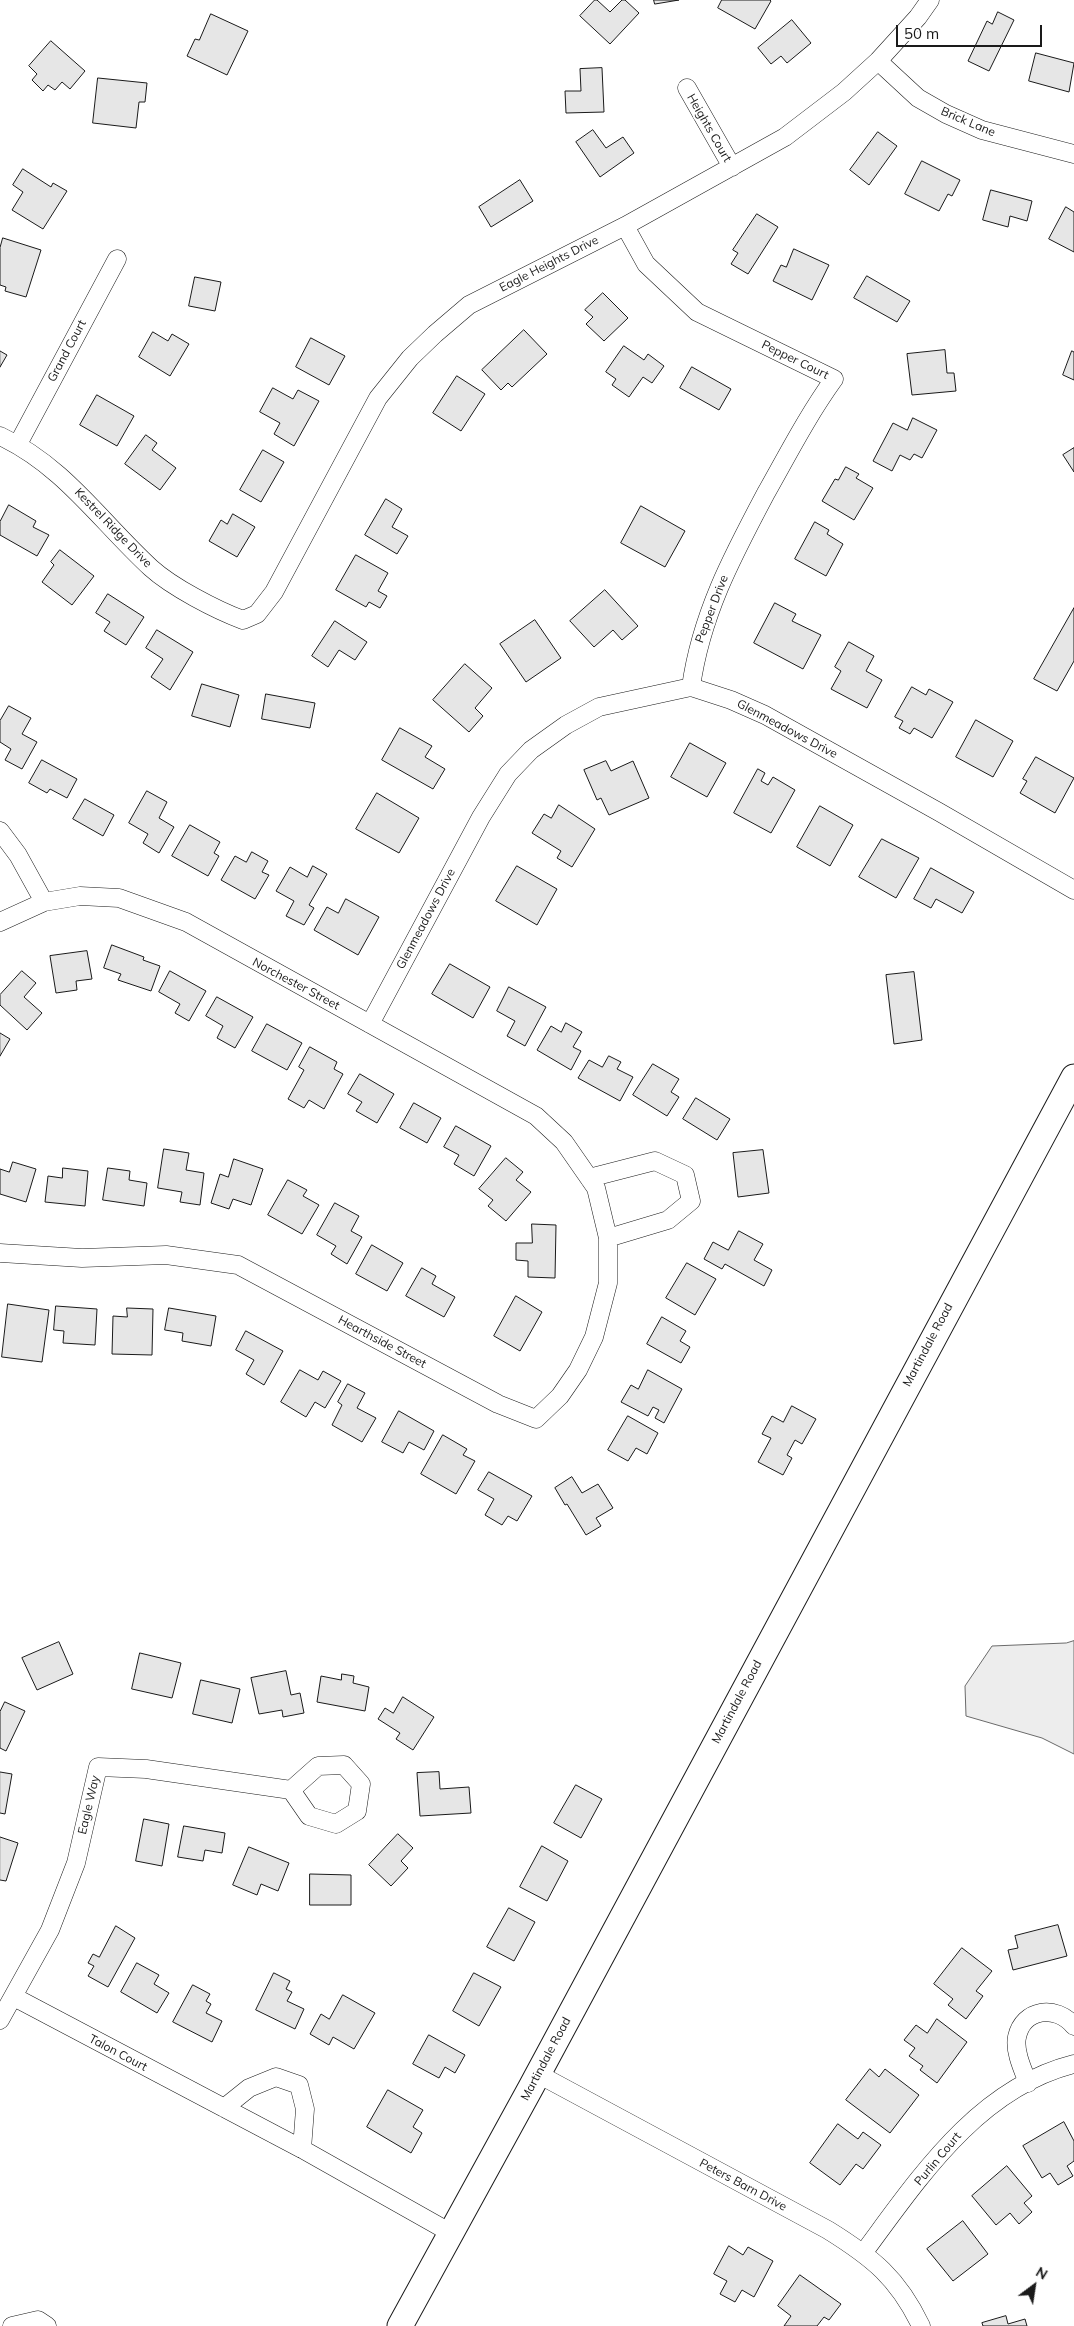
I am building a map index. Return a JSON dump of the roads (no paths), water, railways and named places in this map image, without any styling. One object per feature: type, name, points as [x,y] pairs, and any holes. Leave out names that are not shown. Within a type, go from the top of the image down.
[{"type":"street","name":"Eagle Heights Drive","points":[[258,614],[274,592],[378,398],[410,358],[469,306],[625,226],[785,137],[844,92],[878,60],[918,17],[930,0]]},
{"type":"street","name":"Brick Lane","points":[[878,60],[918,98],[946,114],[982,130],[1074,154]]},
{"type":"street","name":"Heights Court","points":[[687,88],[732,167]]},
{"type":"street","name":"Pepper Court","points":[[625,226],[646,264],[697,312],[834,379],[809,414],[745,533]]},
{"type":"street","name":"Grand Court","points":[[18,444],[116,259]]},
{"type":"street","name":"Kestrel Ridge Drive","points":[[0,436],[18,444],[51,467],[81,494],[152,569],[228,614],[243,620],[258,614]]},
{"type":"street","name":"Pepper Drive","points":[[691,687],[695,654],[705,621],[745,533]]},
{"type":"street","name":"Glenmeadows Drive","points":[[370,1024],[481,817],[508,774],[531,750],[566,725],[599,707],[691,687],[731,700],[765,715],[1074,890]]},
{"type":"street","points":[[0,831],[18,855],[44,902]]},
{"type":"street","name":"Norchester Street","points":[[0,922],[44,902],[80,896],[119,898],[186,922],[536,1116],[564,1142],[596,1188],[602,1212]]},
{"type":"street","name":"Martindale Road","points":[[400,2326],[538,2074],[1074,1077]]},
{"type":"street","points":[[589,1178],[655,1161],[685,1175],[691,1201],[668,1220],[608,1238]]},
{"type":"street","name":"Hearthside Street","points":[[0,1254],[82,1258],[166,1254],[238,1265],[498,1404],[536,1419],[560,1396],[578,1370],[594,1337],[608,1283],[608,1238],[602,1212]]},
{"type":"street","name":"Eagle Way","points":[[0,2020],[50,1930],[76,1863],[98,1767],[146,1769],[291,1790]]},
{"type":"street","name":"Talon Court","points":[[14,1997],[302,2150],[451,2233]]},
{"type":"street","points":[[1028,2083],[1019,2057],[1017,2037],[1025,2022],[1036,2014],[1050,2011],[1063,2015],[1074,2026]]},
{"type":"street","name":"Purlin Court","points":[[864,2252],[922,2177],[962,2130],[983,2111],[1009,2092],[1062,2067],[1074,2064]]},
{"type":"street","name":"Peters Barn Drive","points":[[538,2074],[828,2230],[864,2252],[889,2276],[905,2297],[921,2326]]},
{"type":"street","points":[[224,2108],[249,2088],[276,2077],[299,2085],[306,2109],[302,2150]]},
{"type":"street","points":[[12,2326],[38,2320],[47,2326]]}]
